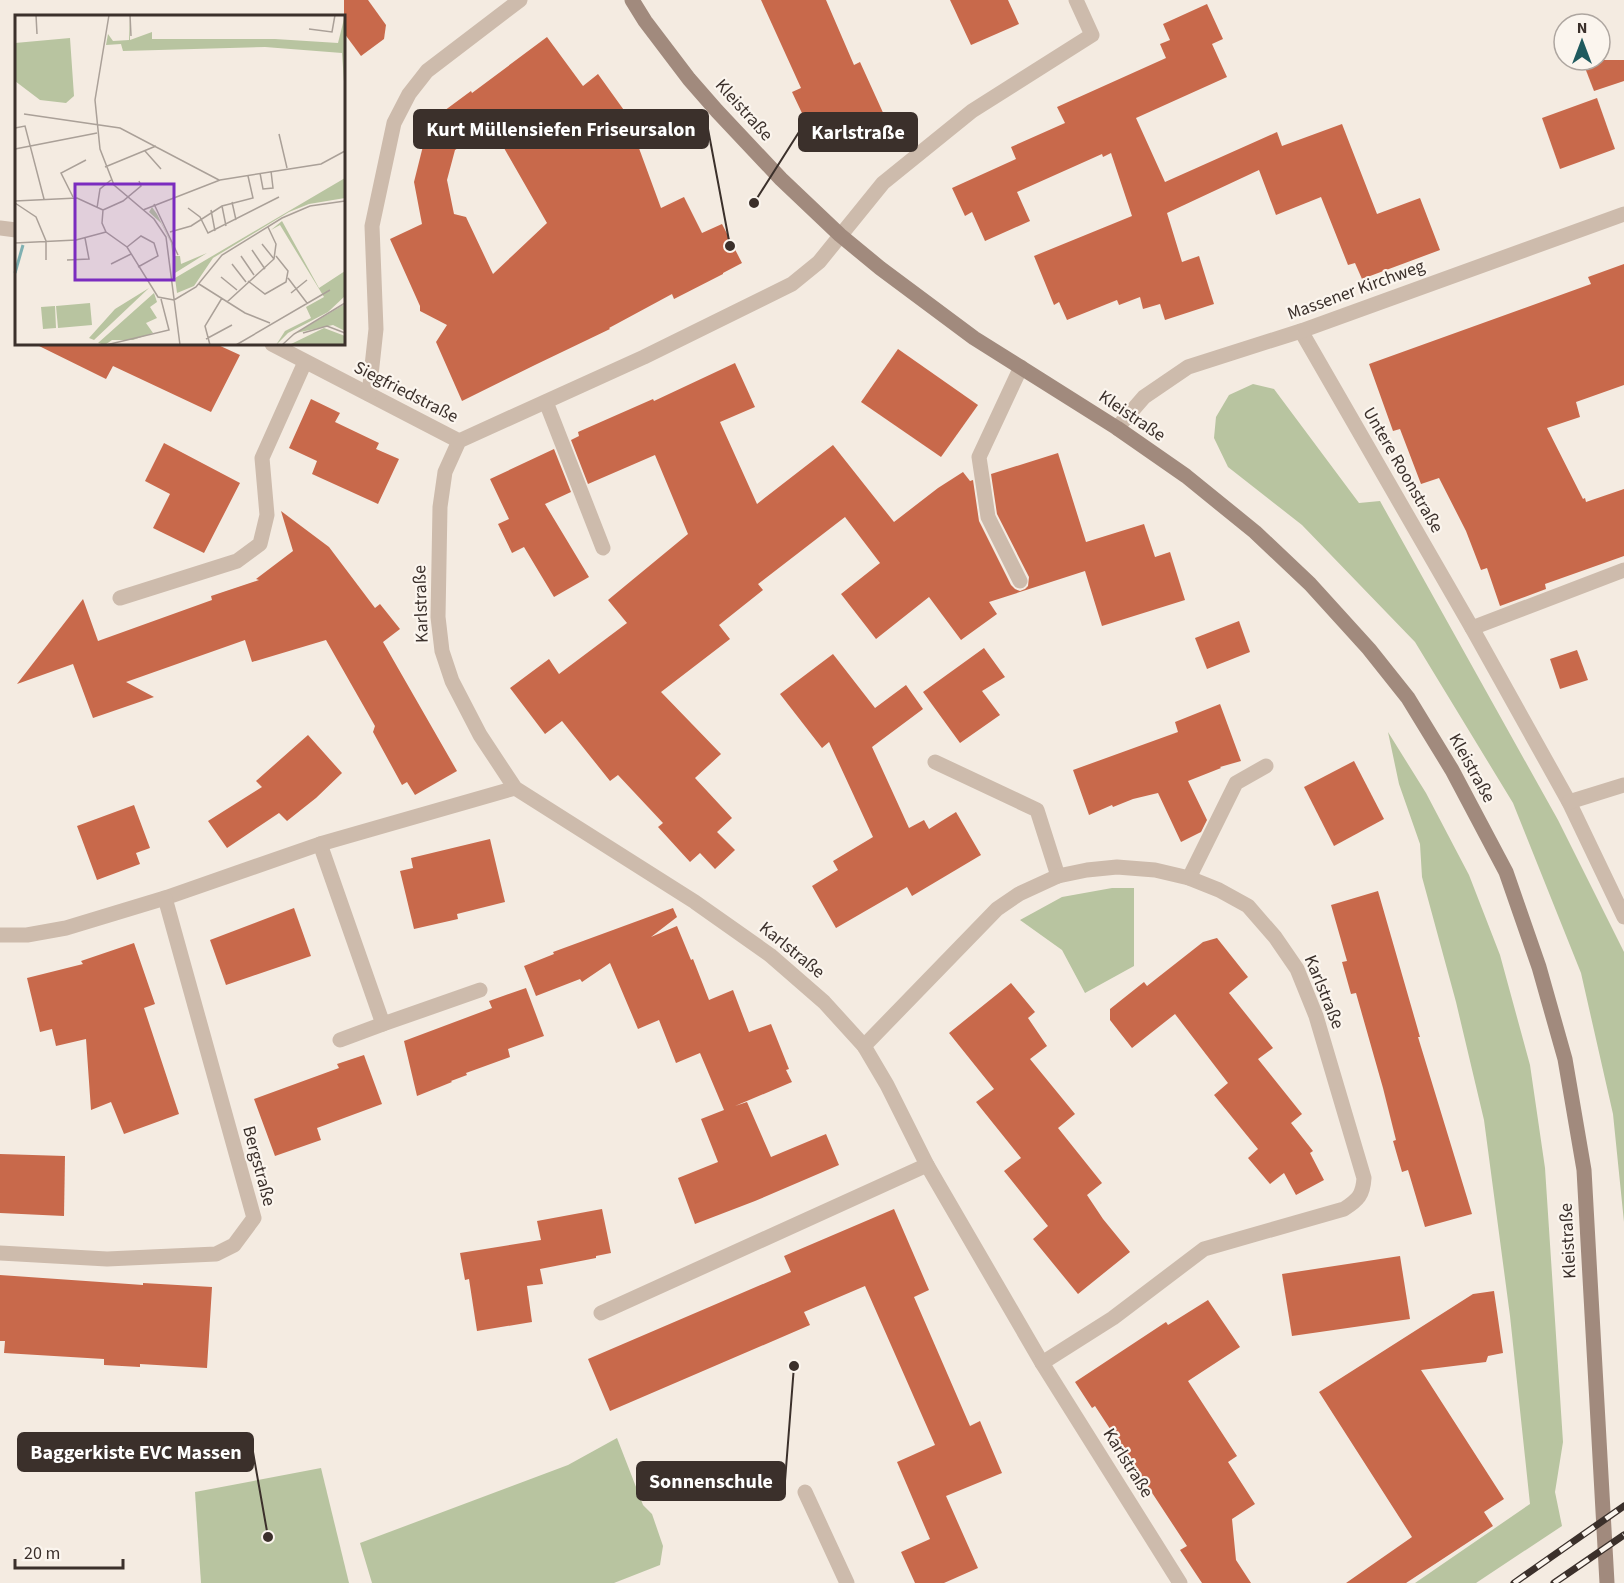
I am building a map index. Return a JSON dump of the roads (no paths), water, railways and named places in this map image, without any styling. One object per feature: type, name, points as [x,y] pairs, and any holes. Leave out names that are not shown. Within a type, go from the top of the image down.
[{"type":"main road","name":"Kleistraße","points":[[632,0],[645,21],[717,111],[781,179],[840,235],[974,338],[1117,428],[1186,477],[1255,532],[1310,584],[1369,649],[1408,698],[1425,725],[1452,770],[1506,872],[1539,967],[1565,1059],[1584,1170],[1607,1583]]},
{"type":"street","points":[[369,394],[376,329],[372,226],[394,123],[409,94],[427,71],[519,0]]},
{"type":"street","points":[[459,441],[644,357],[792,284],[819,262],[884,183],[972,111],[1092,35],[1076,0]]},
{"type":"street","name":"Massener Kirchweg","points":[[1117,428],[1144,397],[1188,367],[1301,331],[1624,214]]},
{"type":"street","points":[[0,228],[15,230]]},
{"type":"street","name":"Untere Roonstraße","points":[[1301,331],[1569,802],[1624,917]]},
{"type":"street","name":"Siegfriedstraße","points":[[274,345],[459,441]]},
{"type":"street","points":[[120,598],[237,561],[260,544],[267,515],[262,458],[305,362]]},
{"type":"street","points":[[1020,581],[988,518],[979,457],[1021,367]]},
{"type":"street","points":[[546,402],[603,548]]},
{"type":"street","name":"Karlstraße","points":[[459,441],[445,472],[440,507],[438,617],[442,651],[452,681],[480,735],[515,788],[695,902],[770,955],[824,1002],[864,1046],[887,1085],[927,1165],[1042,1364],[1180,1583]]},
{"type":"street","points":[[1472,628],[1624,570]]},
{"type":"street","points":[[935,762],[1037,810],[1058,876]]},
{"type":"street","points":[[1189,878],[1236,783],[1266,766]]},
{"type":"street","points":[[1569,802],[1624,785]]},
{"type":"street","points":[[0,935],[27,935],[66,928],[165,898],[320,844],[515,788]]},
{"type":"street","points":[[320,844],[382,1024]]},
{"type":"street","name":"Karlstraße","points":[[864,1046],[997,909],[1018,894],[1058,876],[1087,870],[1117,867],[1155,870],[1189,878],[1219,890],[1248,906],[1275,937],[1297,969],[1316,1016],[1364,1178],[1363,1190],[1355,1201],[1344,1209],[1204,1249],[1113,1318],[1042,1364]]},
{"type":"street","name":"Bergstraße","points":[[0,1253],[107,1258],[216,1254],[234,1245],[254,1218],[165,898]]},
{"type":"street","points":[[340,1040],[480,990]]},
{"type":"street","points":[[601,1313],[927,1165]]},
{"type":"street","points":[[805,1492],[847,1583]]},
{"type":"railway","points":[[1514,1583],[1624,1506]]},
{"type":"railway","points":[[1554,1583],[1624,1535]]},
{"type":"place","name":"Karlstraße","points":[[754,203]]},
{"type":"place","name":"Kurt Müllensiefen Friseursalon","points":[[730,246]]},
{"type":"place","name":"Sonnenschule","points":[[794,1366]]},
{"type":"place","name":"Baggerkiste EVC Massen","points":[[268,1537]]}]
